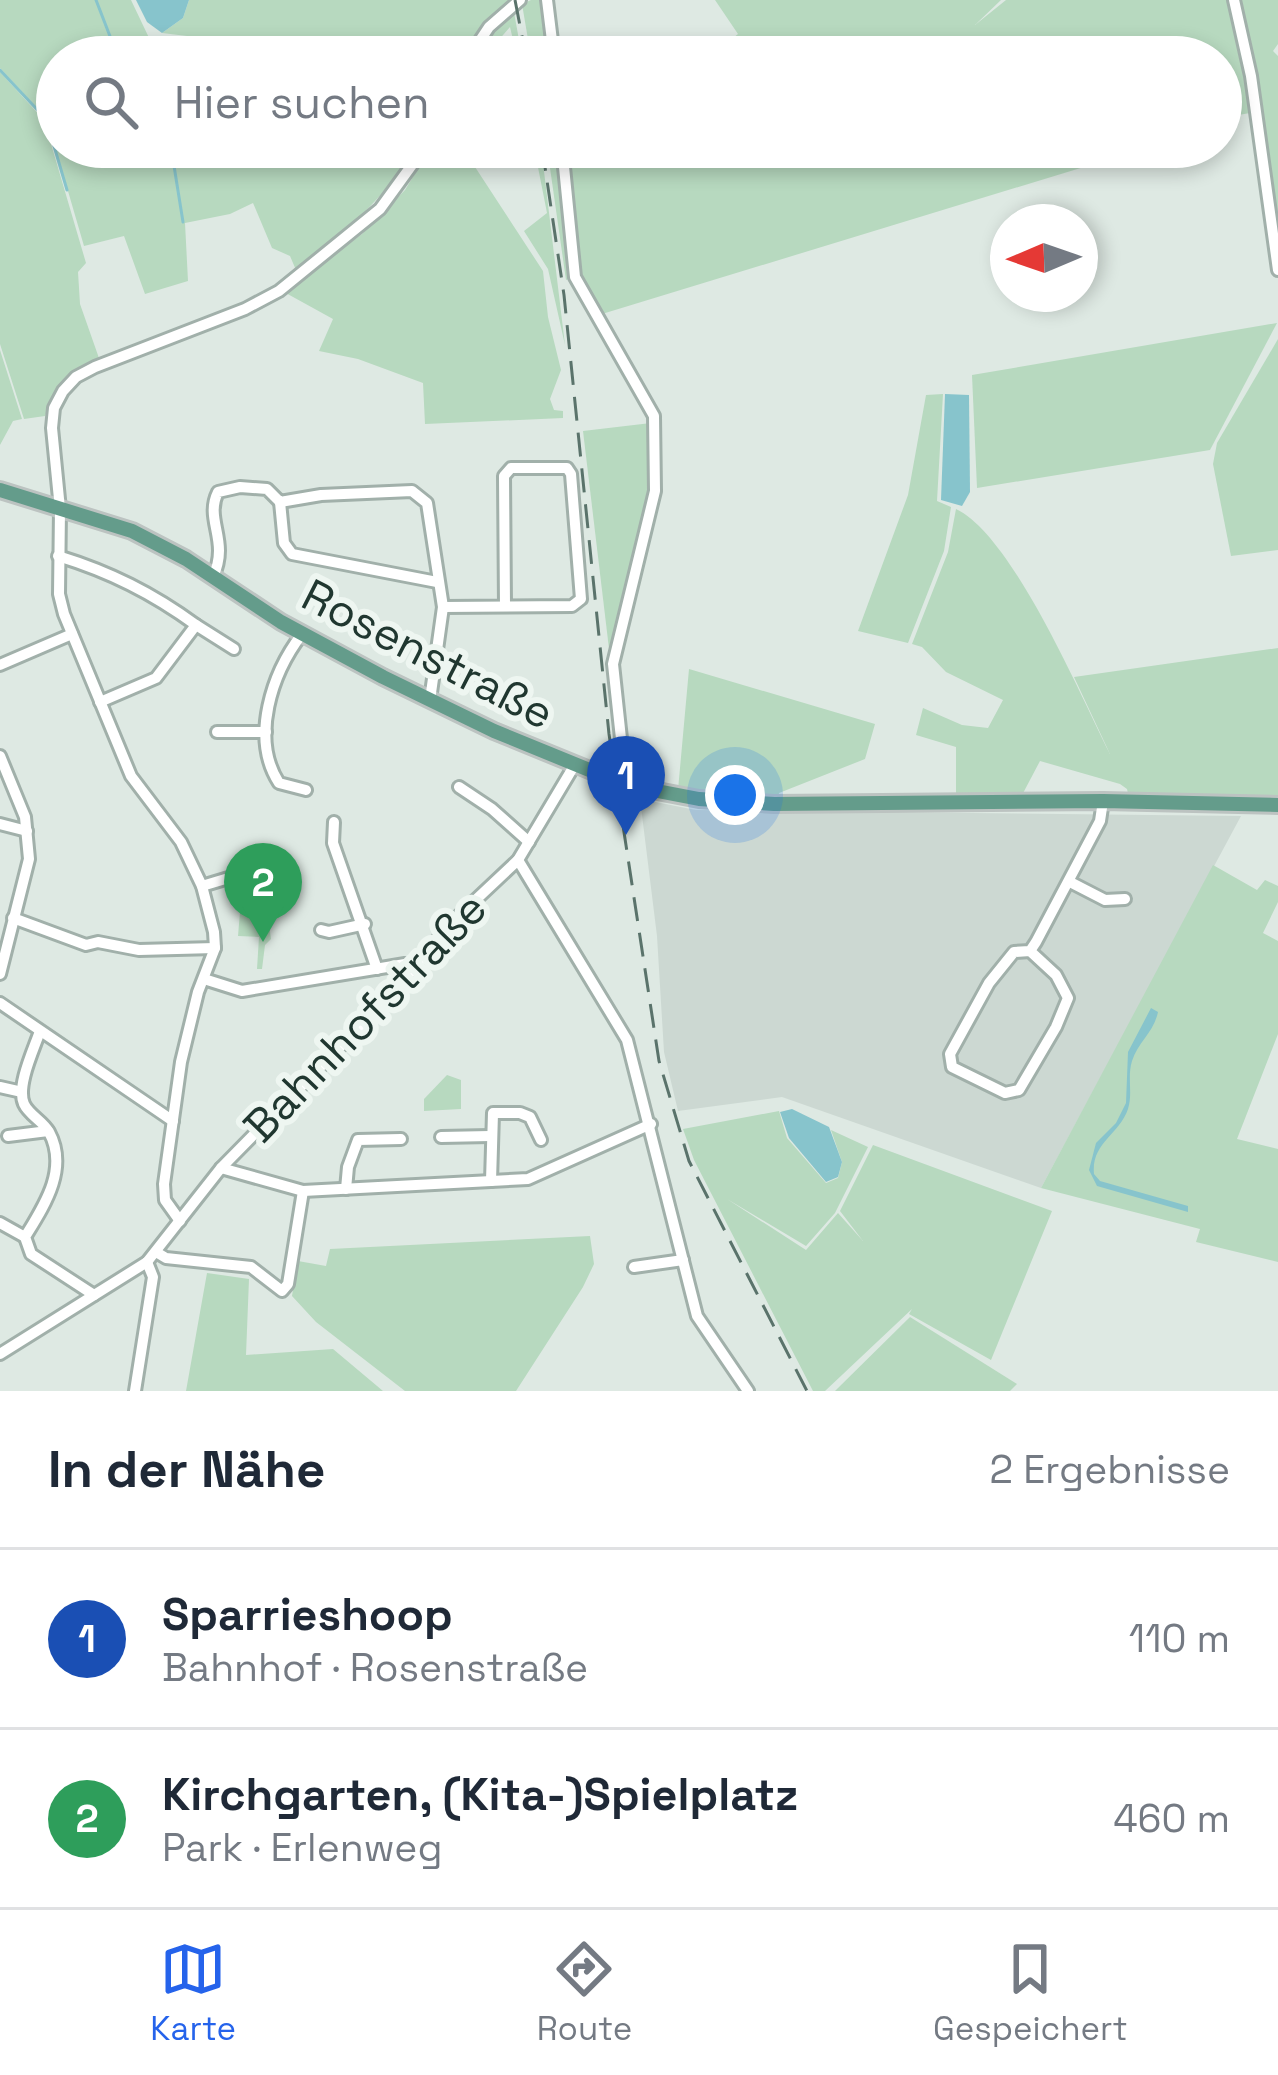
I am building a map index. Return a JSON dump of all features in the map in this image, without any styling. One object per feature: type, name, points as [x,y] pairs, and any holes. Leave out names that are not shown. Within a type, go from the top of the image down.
[{"type":"main road","name":"Rosenstraße","points":[[0,490],[132,531],[302,634],[430,700],[626,785],[699,799],[774,804],[1103,801],[1278,805]]},
{"type":"street","points":[[483,36],[520,0]]},
{"type":"street","points":[[547,0],[551,36]]},
{"type":"street","points":[[1234,0],[1251,76],[1278,270]]},
{"type":"street","points":[[180,1221],[165,1200],[164,1184],[182,1062],[215,948],[202,886],[181,842],[131,776],[59,594],[54,408],[76,377],[279,291],[380,209],[410,168]]},
{"type":"street","points":[[564,168],[575,277],[654,416],[655,490],[614,664],[626,785]]},
{"type":"street","points":[[443,607],[572,606],[581,598],[572,474],[567,468],[511,468],[503,476],[505,606]]},
{"type":"street","points":[[213,577],[222,558],[212,505],[215,494],[240,487],[267,489],[280,502],[284,543],[292,554],[436,582]]},
{"type":"street","points":[[280,502],[412,491],[427,503],[443,607],[430,700]]},
{"type":"street","points":[[58,556],[107,571],[153,594],[233,649]]},
{"type":"street","points":[[100,702],[155,678],[196,626]]},
{"type":"street","points":[[0,665],[72,634]]},
{"type":"street","points":[[302,634],[273,686],[266,733],[270,769],[279,783],[306,790]]},
{"type":"street","points":[[217,732],[266,733]]},
{"type":"street","points":[[0,756],[27,831],[29,859],[0,974]]},
{"type":"street","name":"Bahnhofstraße","points":[[152,1257],[221,1168],[450,924],[518,860],[574,766]]},
{"type":"street","points":[[459,787],[529,842]]},
{"type":"street","points":[[1030,950],[1100,821],[1103,801]]},
{"type":"street","points":[[334,822],[334,843],[377,969]]},
{"type":"street","points":[[0,824],[27,831]]},
{"type":"street","points":[[518,860],[627,1040],[697,1316],[748,1391]]},
{"type":"street","points":[[202,886],[275,864]]},
{"type":"street","points":[[1070,882],[1105,900],[1125,899]]},
{"type":"street","points":[[13,918],[86,945],[98,942],[139,950],[215,948]]},
{"type":"street","points":[[320,930],[365,924]]},
{"type":"street","points":[[1030,950],[1056,975],[1068,998],[1019,1090],[1005,1093],[952,1067],[950,1054],[988,983],[1014,952],[1030,950]]},
{"type":"street","points":[[204,979],[242,991],[415,966]]},
{"type":"street","points":[[0,1004],[173,1121]]},
{"type":"street","points":[[25,1237],[49,1196],[56,1173],[55,1146],[24,1105],[22,1091],[40,1031]]},
{"type":"street","points":[[0,1087],[22,1091]]},
{"type":"street","points":[[491,1181],[493,1113],[530,1117],[541,1140]]},
{"type":"street","points":[[221,1168],[303,1191],[491,1181],[544,1175],[651,1124]]},
{"type":"street","points":[[8,1136],[48,1131]]},
{"type":"street","points":[[441,1137],[490,1136]]},
{"type":"street","points":[[346,1189],[358,1140],[401,1139]]},
{"type":"street","points":[[0,1354],[152,1257],[251,1268],[282,1291],[288,1284],[303,1191]]},
{"type":"street","points":[[0,1223],[25,1237],[31,1254],[94,1295]]},
{"type":"street","points":[[135,1391],[152,1257]]},
{"type":"street","points":[[634,1267],[683,1260]]},
{"type":"shaded area","points":[[640,799],[696,810],[1241,816],[1041,1188],[782,1097],[678,1111],[664,1052],[657,936]]},
{"type":"green space","points":[[0,0],[131,0],[148,36],[36,36],[36,107],[0,68]]},
{"type":"green space","points":[[189,0],[514,0],[479,36],[162,33],[183,18]]},
{"type":"green space","points":[[542,0],[548,36],[527,36],[522,4]]},
{"type":"green space","points":[[715,0],[1001,0],[975,25],[1006,0],[1231,0],[1237,36],[735,36]]},
{"type":"green space","points":[[1239,0],[1278,0],[1278,44],[1273,51],[1278,56],[1278,238]]},
{"type":"green space","points":[[514,12],[518,36],[512,36],[510,27],[502,36],[489,36]]},
{"type":"green space","points":[[1242,65],[1250,113],[1242,114]]},
{"type":"green space","points":[[0,72],[36,111],[36,168],[58,168],[86,263],[78,272],[80,304],[100,361],[66,383],[45,416],[24,419],[0,344]]},
{"type":"green space","points":[[61,168],[401,168],[362,214],[296,270],[290,256],[272,248],[253,203],[230,214],[185,223],[188,281],[145,294],[124,236],[84,246]]},
{"type":"green space","points":[[418,168],[476,168],[543,271],[561,370],[550,399],[554,410],[563,411],[563,418],[425,424],[423,383],[358,359],[319,351],[333,319],[284,292],[362,234],[405,190]]},
{"type":"green space","points":[[538,168],[544,168],[565,345],[548,269],[524,231],[547,213]]},
{"type":"green space","points":[[550,168],[562,168],[573,277],[566,280]]},
{"type":"green space","points":[[566,168],[1081,168],[602,314],[579,277]]},
{"type":"green space","points":[[1277,323],[1210,450],[977,488],[972,375]]},
{"type":"green space","points":[[1278,339],[1278,550],[1231,556],[1213,464],[1217,443]]},
{"type":"green space","points":[[0,350],[22,419],[13,421],[0,445]]},
{"type":"green space","points":[[943,394],[937,501],[951,507],[944,551],[908,643],[858,631],[908,495],[926,395]]},
{"type":"green space","points":[[651,423],[650,488],[610,657],[583,431]]},
{"type":"green space","points":[[956,509],[978,525],[1022,583],[1110,754],[1074,677],[1278,648],[1278,801],[1129,798],[1120,784],[1040,761],[1021,797],[956,797],[956,747],[916,735],[923,708],[962,725],[988,728],[1003,700],[946,672],[922,647],[912,644],[948,552]]},
{"type":"green space","points":[[689,669],[875,724],[865,759],[779,793],[778,798],[678,790]]},
{"type":"green space","points":[[1213,865],[1257,890],[1265,880],[1278,886],[1278,902],[1263,933],[1278,941],[1278,1034],[1237,1139],[1278,1149],[1278,1262],[1196,1242],[1200,1229],[1041,1188]]},
{"type":"green space","points":[[267,910],[271,939],[265,945],[262,969],[257,969],[259,937],[238,936],[240,912]]},
{"type":"green space","points":[[447,1075],[461,1080],[461,1109],[424,1111],[424,1099]]},
{"type":"green space","points":[[779,1111],[787,1138],[826,1183],[838,1178],[842,1162],[831,1130],[868,1147],[835,1213],[806,1246],[727,1199],[806,1250],[838,1213],[863,1241],[840,1211],[873,1145],[1052,1211],[991,1360],[909,1314],[912,1309],[825,1391],[813,1391],[694,1160],[683,1129]]},
{"type":"green space","points":[[590,1236],[594,1264],[516,1391],[405,1391],[316,1322],[292,1296],[298,1261],[326,1266],[330,1249]]},
{"type":"green space","points":[[207,1273],[249,1279],[246,1355],[333,1349],[383,1391],[186,1391]]},
{"type":"green space","points":[[910,1317],[1017,1384],[1010,1391],[835,1391]]},
{"type":"water","points":[[136,0],[189,0],[183,18],[162,33],[147,22]]},
{"type":"water","points":[[945,394],[969,395],[970,492],[962,506],[941,500]]},
{"type":"water","points":[[1151,1008],[1158,1012],[1132,1061],[1128,1109],[1097,1154],[1094,1174],[1100,1181],[1188,1206],[1188,1212],[1097,1186],[1089,1170],[1096,1143],[1116,1123],[1126,1103],[1128,1052]]},
{"type":"water","points":[[792,1109],[829,1127],[842,1162],[838,1177],[826,1182],[789,1138],[780,1112]]},
{"type":"waterway","points":[[96,0],[110,36]]},
{"type":"waterway","points":[[0,70],[36,108]]},
{"type":"waterway","points":[[60,168],[67,190]]},
{"type":"waterway","points":[[174,168],[183,222]]},
{"type":"railway","points":[[515,0],[522,36]]},
{"type":"railway","points":[[545,168],[564,295],[609,734],[659,1061],[689,1161],[807,1391]]},
{"type":"place","name":"Sparrieshoop","points":[[626,835]]},
{"type":"place","name":"Kirchgarten, (Kita-)Spielplatz","points":[[263,942]]}]
